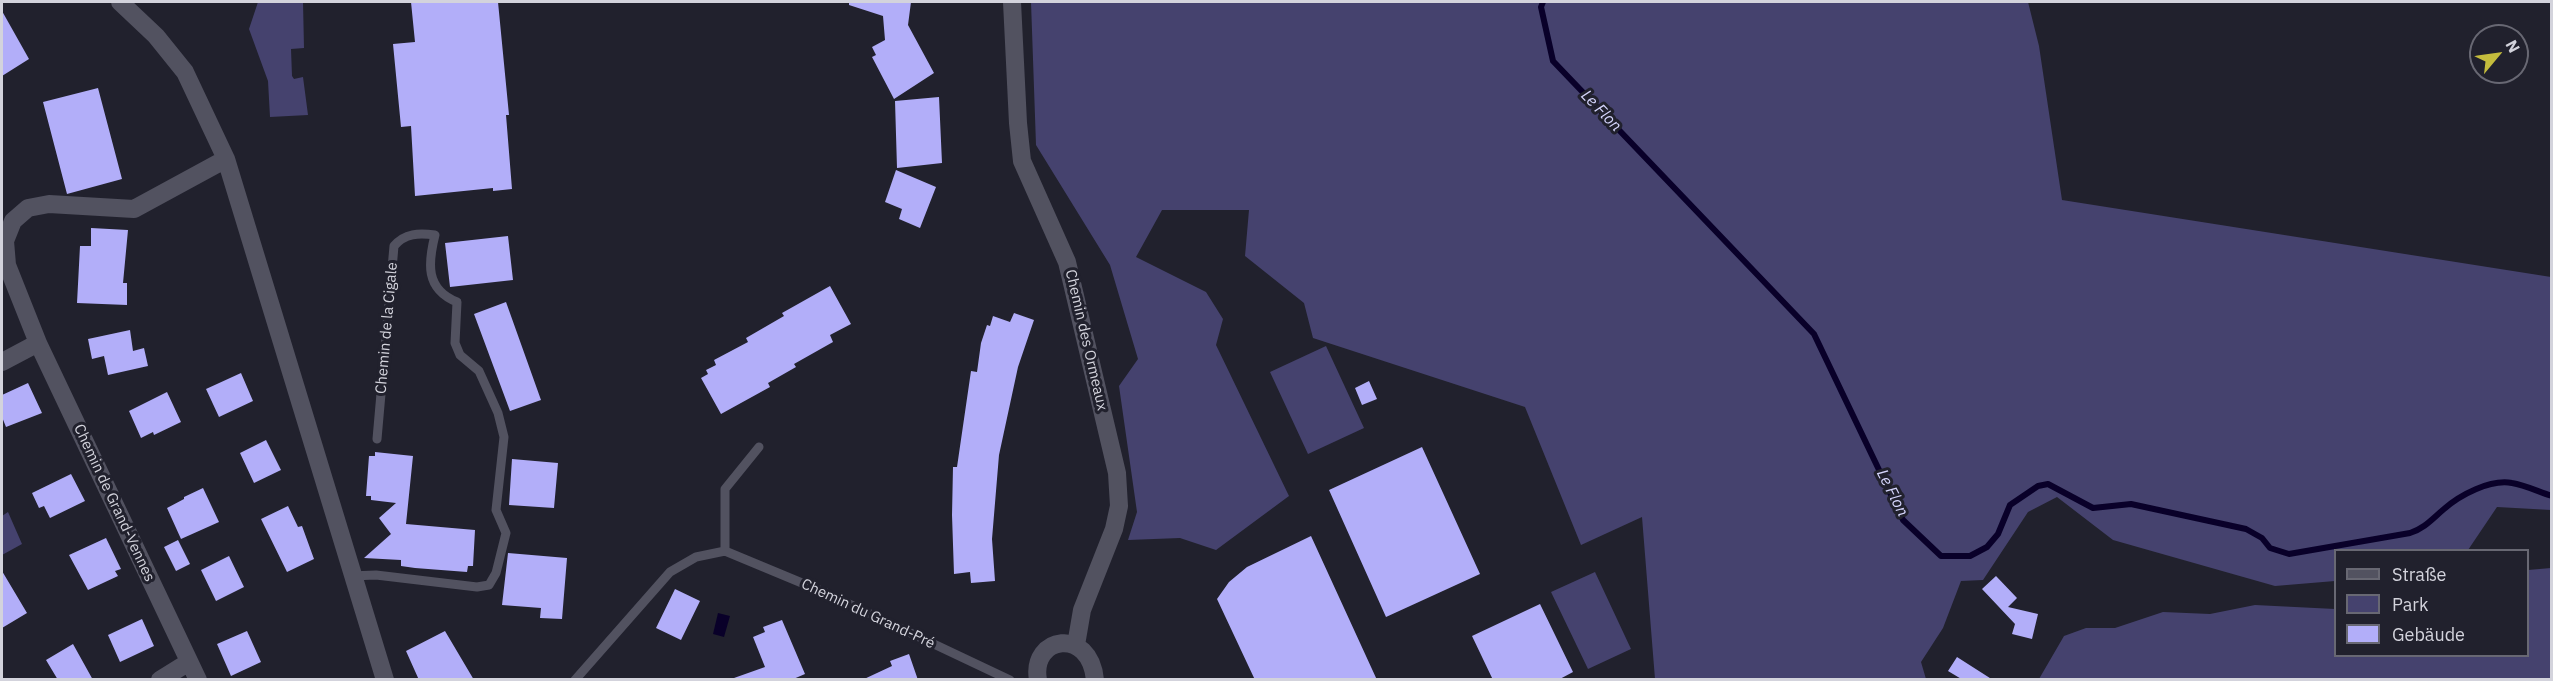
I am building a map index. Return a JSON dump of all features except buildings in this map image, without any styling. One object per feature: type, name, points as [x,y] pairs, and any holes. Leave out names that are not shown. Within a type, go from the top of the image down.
[{"type":"street","points":[[120,2],[156,36],[185,72],[226,159],[351,576],[385,680]]},
{"type":"street","name":"Chemin des Ormeaux","points":[[1012,2],[1022,161],[1067,262],[1117,472],[1119,506],[1114,529],[1082,610],[1076,645]]},
{"type":"street","name":"Chemin de Grand-Vennes","points":[[198,680],[38,343],[7,265],[5,241],[13,221],[28,208],[49,204],[134,209],[226,159]]},
{"type":"street","points":[[2,362],[38,343]]},
{"type":"street","points":[[1038,680],[1036,668],[1045,651],[1059,643],[1076,645],[1091,658],[1095,680]]},
{"type":"street","points":[[160,680],[189,662]]},
{"type":"lane","name":"Chemin de la Cigale","points":[[351,576],[376,575],[477,587],[489,585],[496,573],[506,533],[496,510],[504,437],[498,413],[479,371],[460,354],[454,343],[457,302],[447,298],[431,280],[429,259],[435,235],[417,233],[400,239],[394,246],[377,439]]},
{"type":"lane","points":[[575,680],[669,572],[696,557],[725,551],[725,489],[759,447]]},
{"type":"lane","name":"Chemin du Grand-Pré","points":[[725,551],[826,593],[1010,680]]},
{"type":"green space","points":[[258,2],[303,2],[304,48],[291,49],[292,76],[294,79],[303,77],[308,115],[270,117],[268,81],[249,29]]},
{"type":"green space","points":[[1031,2],[2028,2],[2039,46],[2062,200],[2551,277],[2551,510],[2497,507],[2469,549],[2334,549],[2334,581],[2275,586],[2113,540],[2057,497],[2028,512],[1983,580],[1961,581],[1943,628],[1921,662],[1926,679],[1655,679],[1642,517],[1581,545],[1525,407],[1313,338],[1304,303],[1245,256],[1249,210],[1162,210],[1136,257],[1206,292],[1223,319],[1216,345],[1289,496],[1216,550],[1180,538],[1128,540],[1137,512],[1119,386],[1138,359],[1110,265],[1036,145]]},
{"type":"green space","points":[[1326,346],[1364,428],[1308,454],[1270,372]]},
{"type":"green space","points":[[8,512],[22,544],[2,555],[2,516]]},
{"type":"green space","points":[[2551,568],[2551,679],[2039,679],[2064,636],[2086,628],[2115,628],[2163,612],[2210,614],[2255,605],[2334,609],[2334,657],[2529,657],[2529,570]]},
{"type":"green space","points":[[1595,572],[1631,649],[1588,669],[1551,592]]},
{"type":"shaded area","points":[[718,613],[730,616],[724,637],[713,634]]},
{"type":"waterway","name":"Le Flon","points":[[1543,2],[1541,7],[1553,61],[1814,334],[1903,520],[1941,556],[1970,556],[1987,547],[1998,534],[2010,505],[2038,486],[2048,484],[2093,508],[2131,504],[2246,529],[2262,538],[2270,548],[2289,554],[2410,533],[2424,526],[2458,498],[2494,483],[2517,484],[2552,496]]}]
